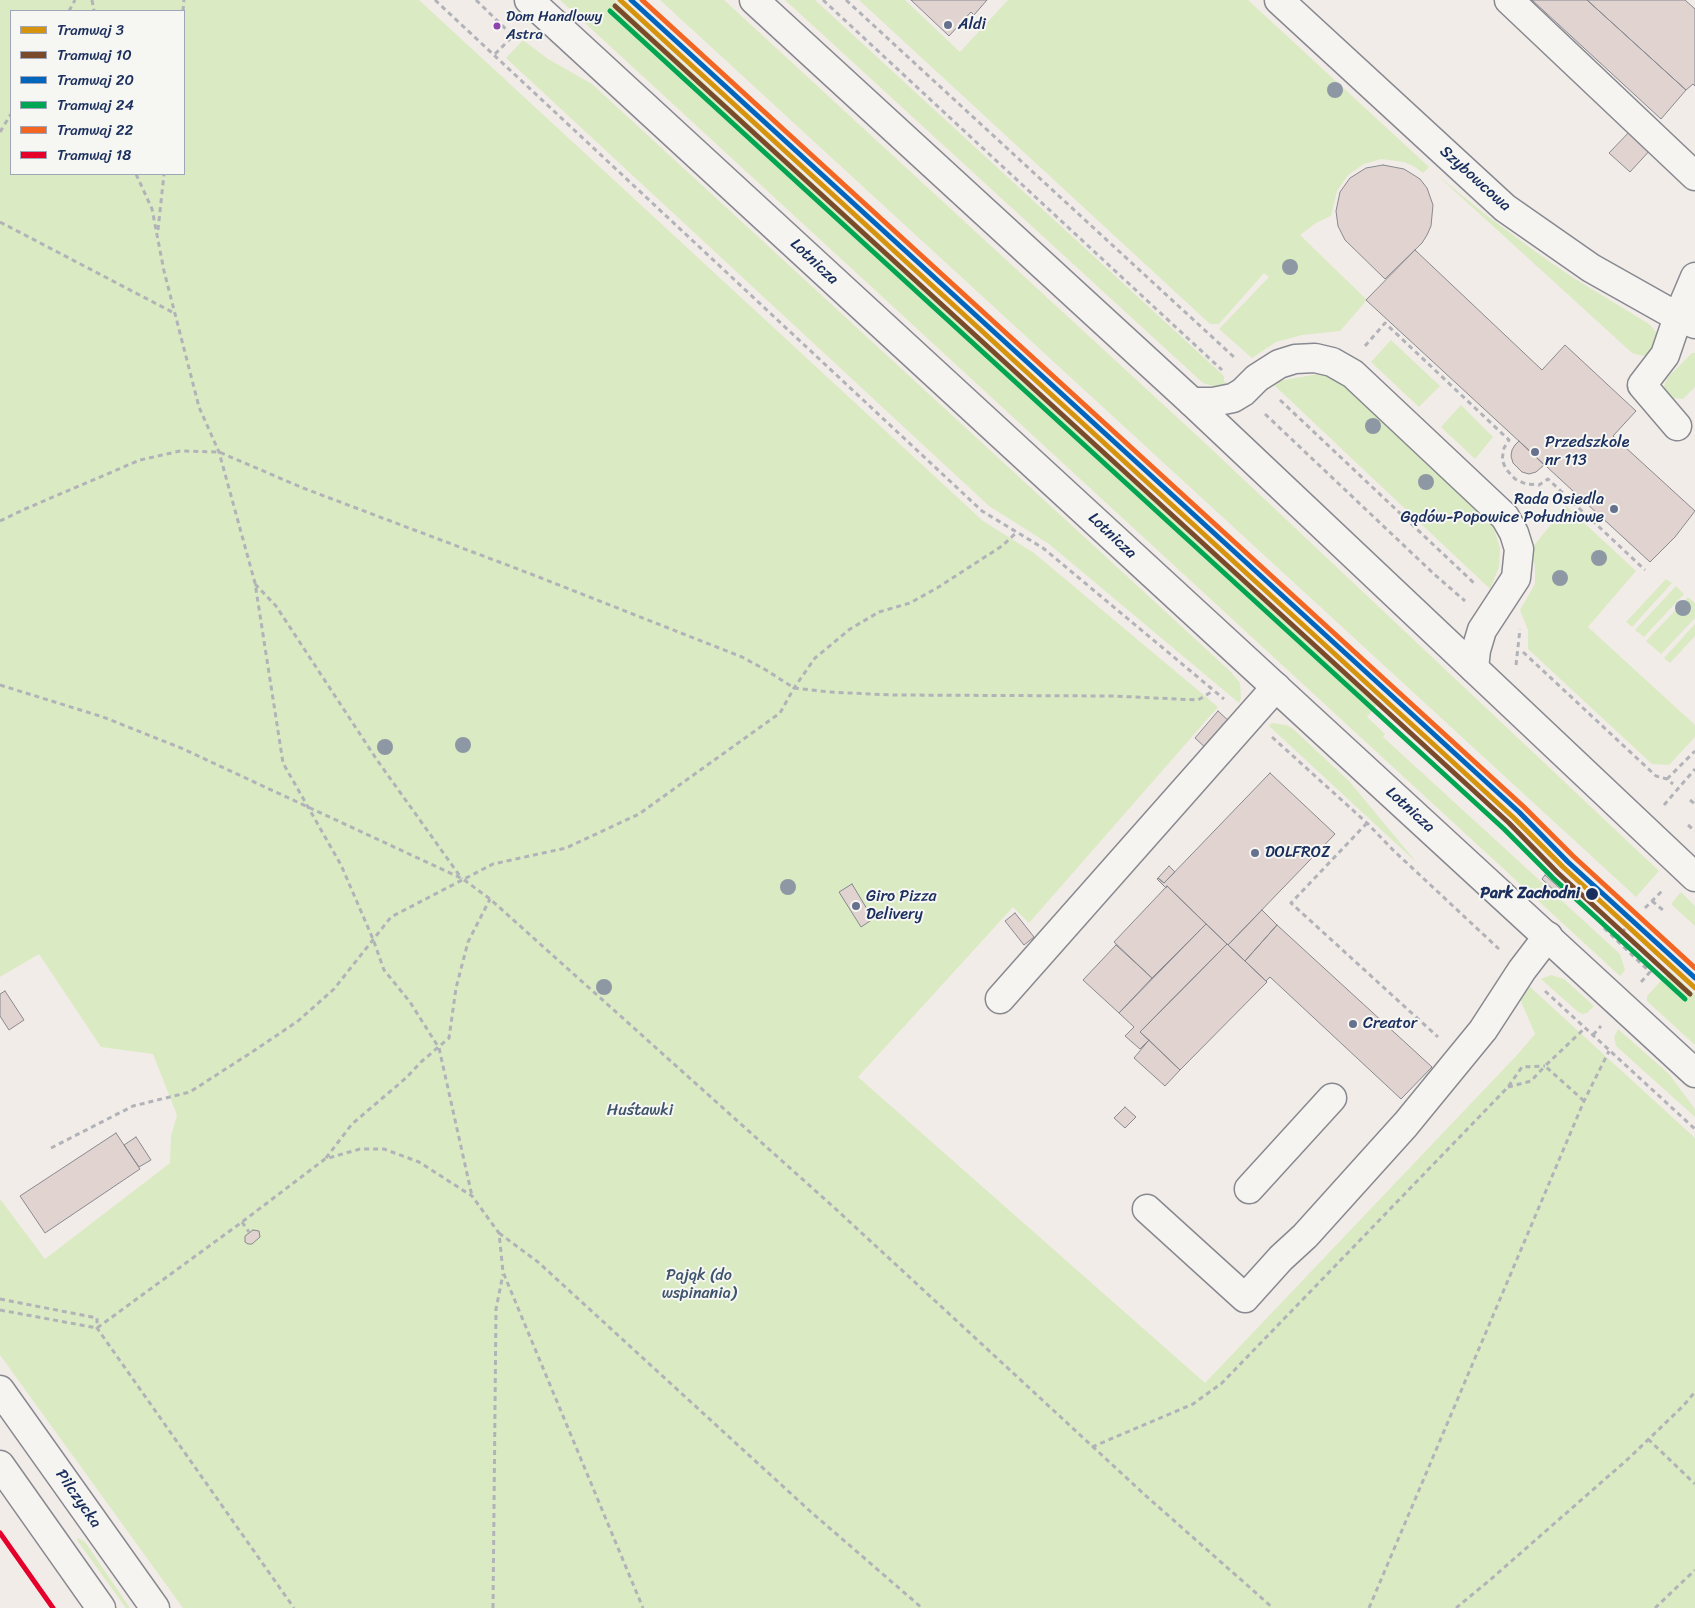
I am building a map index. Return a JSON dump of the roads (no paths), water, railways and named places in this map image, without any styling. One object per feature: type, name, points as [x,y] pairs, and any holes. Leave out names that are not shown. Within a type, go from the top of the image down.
[{"type":"main road","name":"Lotnicza","points":[[529,0],[1695,1073]]},
{"type":"main road","points":[[754,0],[1192,402],[1695,877]]},
{"type":"main road","name":"Szybowcowa","points":[[1279,0],[1506,208],[1591,268],[1687,321]]},
{"type":"main road","points":[[1510,0],[1695,176]]},
{"type":"main road","points":[[1677,426],[1642,385],[1687,321],[1695,277]]},
{"type":"main road","points":[[1192,402],[1213,402],[1233,398],[1243,392],[1257,378],[1279,364],[1296,359],[1315,358],[1332,362],[1353,374],[1505,517],[1514,533],[1518,549],[1516,578],[1482,630],[1476,650],[1474,668]]},
{"type":"main road","points":[[1000,998],[1276,687]]},
{"type":"main road","points":[[1147,1209],[1245,1298],[1385,1148],[1461,1058],[1483,1030],[1522,970],[1548,936]]},
{"type":"main road","points":[[1249,1189],[1332,1098]]},
{"type":"main road","name":"Pilczycka","points":[[0,1390],[155,1608]]},
{"type":"main road","points":[[0,1465],[101,1608]]},
{"type":"tram line","name":"3","points":[[620,0],[1514,818],[1563,867],[1695,988]]},
{"type":"tram line","name":"20","points":[[631,0],[1519,812],[1568,862],[1695,978]]},
{"type":"tram line","name":"22","points":[[642,0],[1524,807],[1573,856],[1695,968]]},
{"type":"tram line","name":"10","points":[[615,6],[1509,823],[1558,873],[1690,994]]},
{"type":"tram line","name":"24","points":[[610,11],[1504,829],[1553,878],[1685,999]]},
{"type":"tram line","name":"18","points":[[0,1533],[53,1608]]},
{"type":"place","name":"Aldi","points":[[948,25]]},
{"type":"place","name":"Dom Handlowy Astra","points":[[497,26]]},
{"type":"place","name":"Przedszkole nr 113","points":[[1535,452]]},
{"type":"place","name":"Rada Osiedla Gądów-Popowice Południowe","points":[[1614,509]]},
{"type":"place","name":"DOLFROZ","points":[[1255,853]]},
{"type":"place","name":"Park Zachodni","points":[[1592,894]]},
{"type":"place","name":"Giro Pizza Delivery","points":[[856,906]]},
{"type":"place","name":"Creator","points":[[1353,1024]]},
{"type":"park label","name":"Huśtawki","points":[[640,1111]]},
{"type":"park label","name":"Pająk (do wspinania)","points":[[699,1285]]}]
